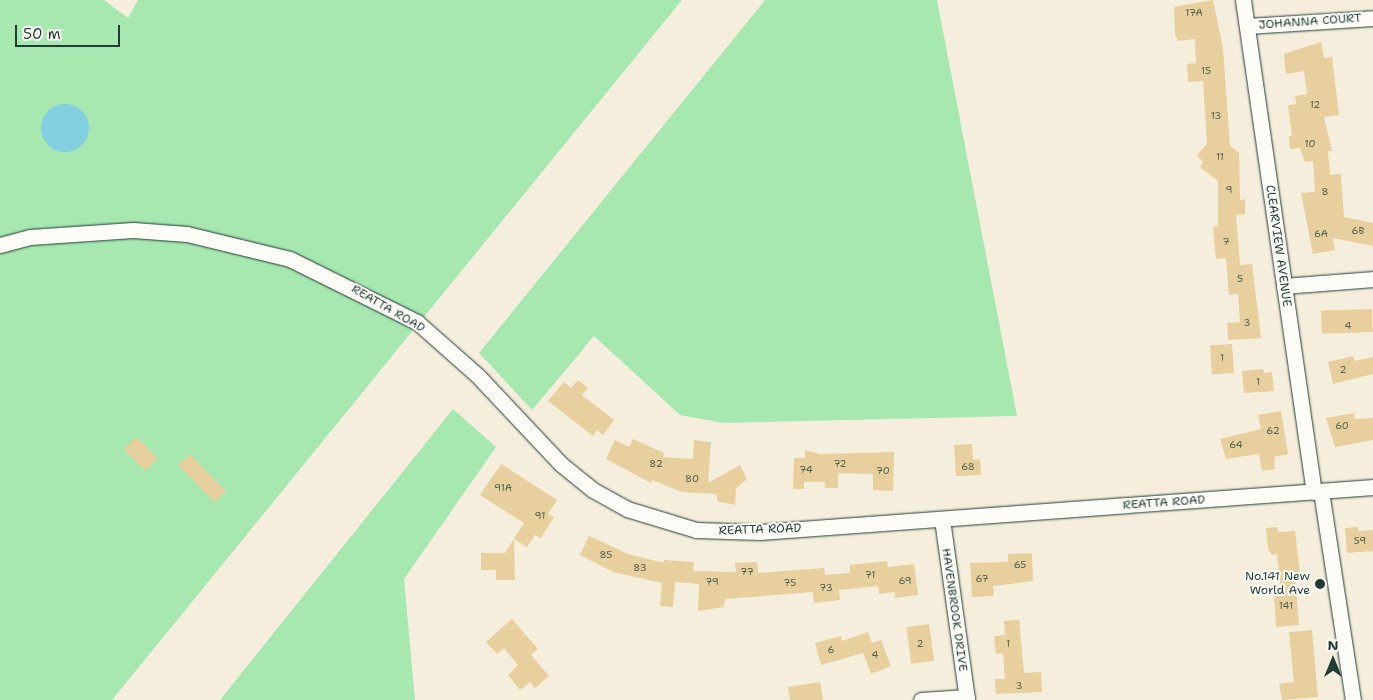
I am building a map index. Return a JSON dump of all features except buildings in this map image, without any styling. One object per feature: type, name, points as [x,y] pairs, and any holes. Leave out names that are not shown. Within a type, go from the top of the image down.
[{"type":"street","name":"CLEARVIEW AVENUE","points":[[1243,0],[1284,286],[1353,700]]},
{"type":"street","name":"JOHANNA COURT","points":[[1247,26],[1373,18]]},
{"type":"street","name":"REATTA ROAD","points":[[0,245],[30,237],[133,230],[187,234],[243,246],[307,266],[417,322],[478,376],[562,465],[585,484],[627,509],[663,523],[730,533],[1373,487]]},
{"type":"street","points":[[1284,286],[1373,279]]},
{"type":"street","name":"HAVENBROOK DRIVE","points":[[942,519],[967,699]]},
{"type":"street","points":[[921,700],[967,699]]},
{"type":"green space","points":[[0,0],[104,0],[128,18],[138,0],[682,0],[112,700],[0,700]]},
{"type":"green space","points":[[765,0],[937,0],[1017,416],[723,423],[680,415],[594,336],[532,410],[479,353]]},
{"type":"green space","points":[[453,409],[496,447],[404,579],[415,700],[220,700]]},
{"type":"water","points":[[60,104],[70,104],[82,111],[89,123],[89,133],[82,145],[70,152],[60,152],[52,148],[45,141],[41,133],[41,123],[45,115],[52,108]]},
{"type":"place","name":"No.141 New World Ave","points":[[1320,584]]}]
